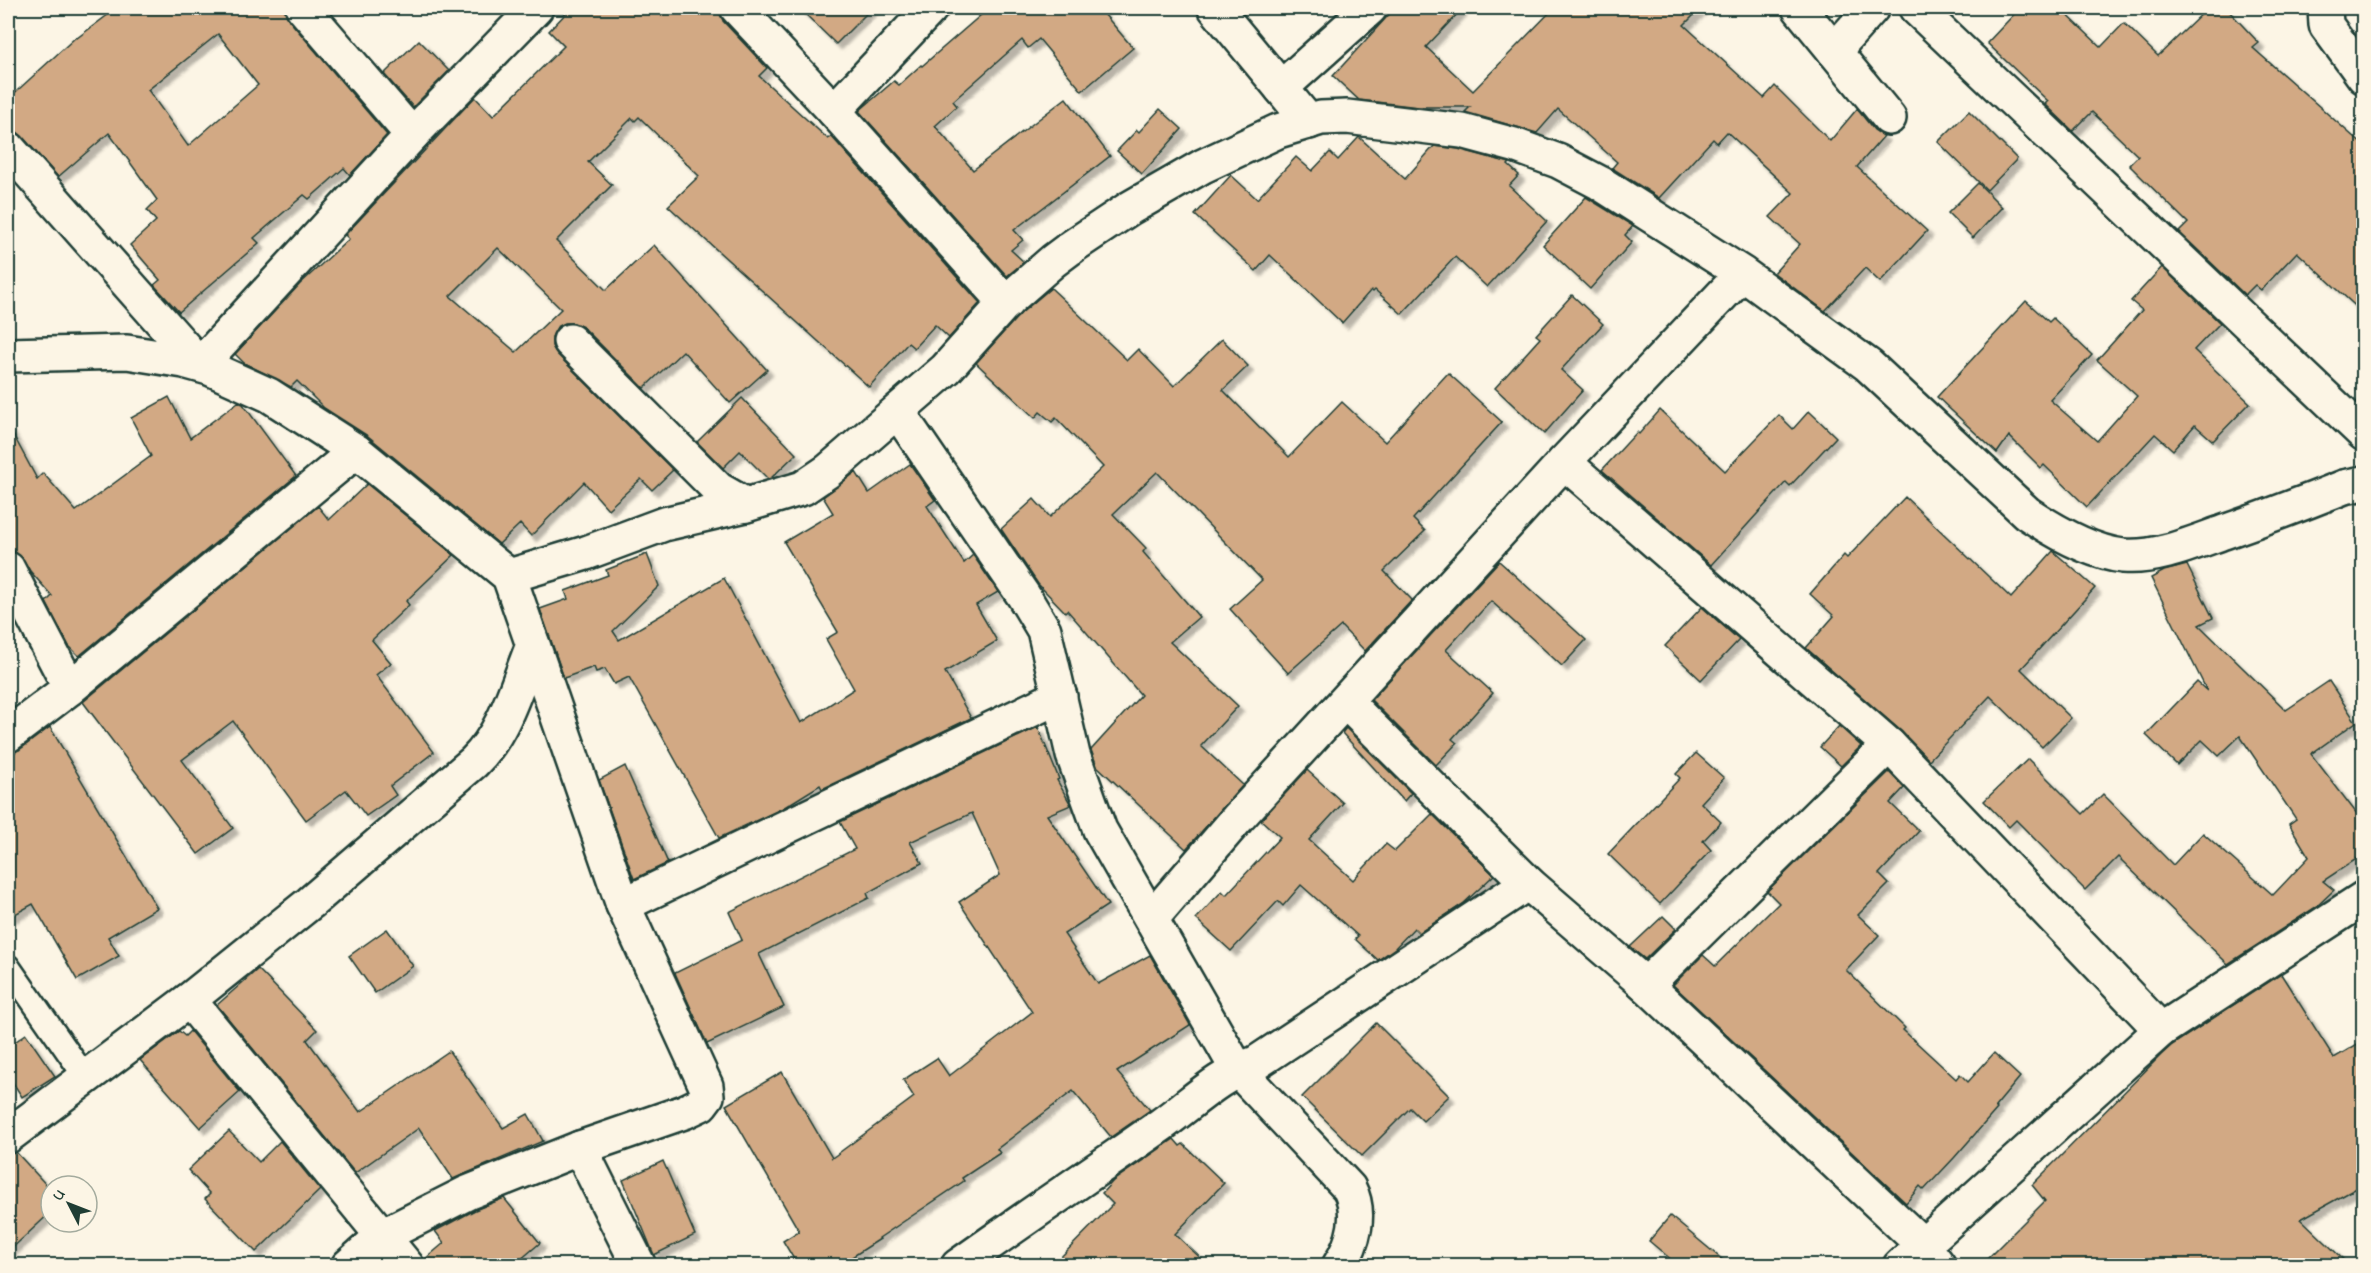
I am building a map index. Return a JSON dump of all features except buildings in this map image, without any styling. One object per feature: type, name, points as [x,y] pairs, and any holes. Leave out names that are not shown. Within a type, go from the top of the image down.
[{"type":"street","points":[[303,8],[412,135]]},
{"type":"street","points":[[200,365],[412,135],[536,8]]},
{"type":"street","points":[[737,8],[834,111],[1006,303]]},
{"type":"street","points":[[834,111],[931,8]]},
{"type":"street","points":[[1215,8],[1309,122]]},
{"type":"street","points":[[1281,88],[1370,8]]},
{"type":"street","points":[[1799,8],[1889,118]]},
{"type":"street","points":[[1834,51],[1872,8]]},
{"type":"street","points":[[1916,8],[2364,434]]},
{"type":"street","points":[[2325,8],[2326,25],[2364,77]]},
{"type":"street","points":[[509,576],[585,553],[664,525],[803,488],[828,471],[946,369],[1006,303],[1053,261],[1130,208],[1203,166],[1278,131],[1321,118],[1347,117],[1462,130],[1558,161],[1600,183],[1742,273],[1814,324],[1868,365],[2027,513],[2053,531],[2081,544],[2122,556],[2150,554],[2194,543],[2344,487],[2364,483]]},
{"type":"street","points":[[8,148],[200,365]]},
{"type":"street","points":[[1152,918],[1238,819],[1564,462],[1742,273]]},
{"type":"street","points":[[570,341],[718,489],[746,505]]},
{"type":"street","points":[[8,355],[127,352],[200,365],[269,395],[356,451],[509,576],[624,905],[706,1086],[707,1096],[700,1104],[684,1112],[580,1148],[467,1194],[382,1236],[348,1266]]},
{"type":"street","points":[[898,412],[1023,595],[1044,630],[1073,755],[1100,830],[1237,1069],[1349,1188],[1355,1199],[1356,1214],[1348,1251],[1339,1266]]},
{"type":"street","points":[[8,735],[70,688],[356,451]]},
{"type":"street","points":[[1564,462],[1889,744],[2161,1030]]},
{"type":"street","points":[[8,569],[70,688]]},
{"type":"street","points":[[8,1136],[189,1000],[310,903],[485,751],[499,728],[533,645]]},
{"type":"street","points":[[624,905],[1060,696]]},
{"type":"street","points":[[1346,702],[1528,883],[1646,985],[1921,1259],[2161,1030],[2364,898]]},
{"type":"street","points":[[1646,985],[1889,744]]},
{"type":"street","points":[[958,1266],[1042,1205],[1163,1124],[1199,1095],[1237,1069],[1256,1063],[1528,883]]},
{"type":"street","points":[[189,1000],[407,1266]]},
{"type":"street","points":[[580,1148],[639,1266]]},
{"type":"lane","points":[[8,966],[86,1078]]}]
